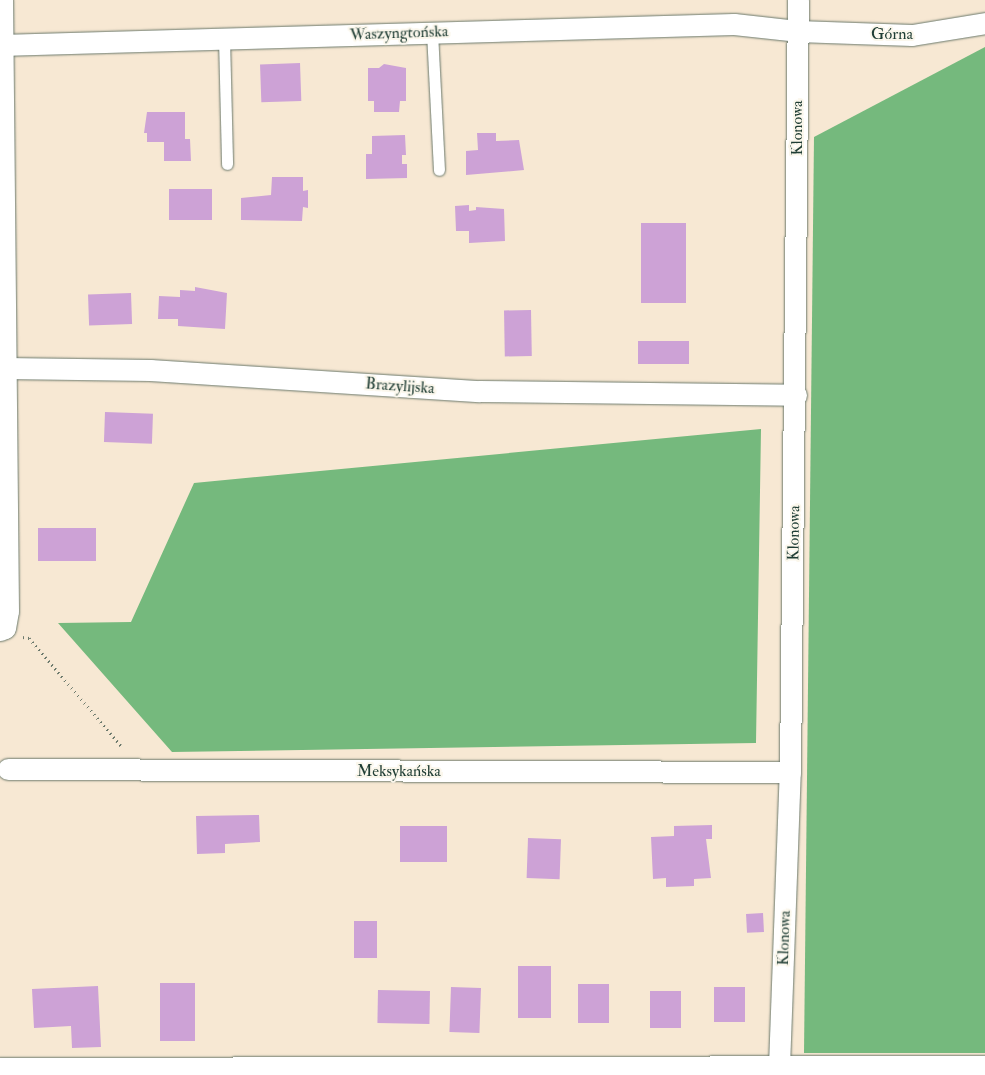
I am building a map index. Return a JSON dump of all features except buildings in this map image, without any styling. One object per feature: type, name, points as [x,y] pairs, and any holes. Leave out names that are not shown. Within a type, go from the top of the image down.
[{"type":"street","points":[[2,0],[8,611],[2,629]]},
{"type":"street","name":"Klonowa","points":[[779,1070],[790,772],[796,395],[798,0]]},
{"type":"street","name":"Górna","points":[[797,31],[912,35],[985,23]]},
{"type":"street","name":"Waszyngtońska","points":[[1,45],[734,24],[797,31]]},
{"type":"street","name":"Brazylijska","points":[[5,368],[150,370],[479,391],[796,395]]},
{"type":"street","name":"Meksykańska","points":[[8,769],[790,772]]},
{"type":"street","points":[[0,1068],[779,1070],[985,1066]]},
{"type":"lane","points":[[432,32],[439,170]]},
{"type":"lane","points":[[224,38],[227,164]]},
{"type":"path","points":[[2,629],[29,638],[132,758],[151,770]]},
{"type":"green space","points":[[985,47],[985,1053],[804,1053],[814,137]]},
{"type":"green space","points":[[761,429],[756,743],[172,752],[58,623],[131,622],[194,483]]}]
